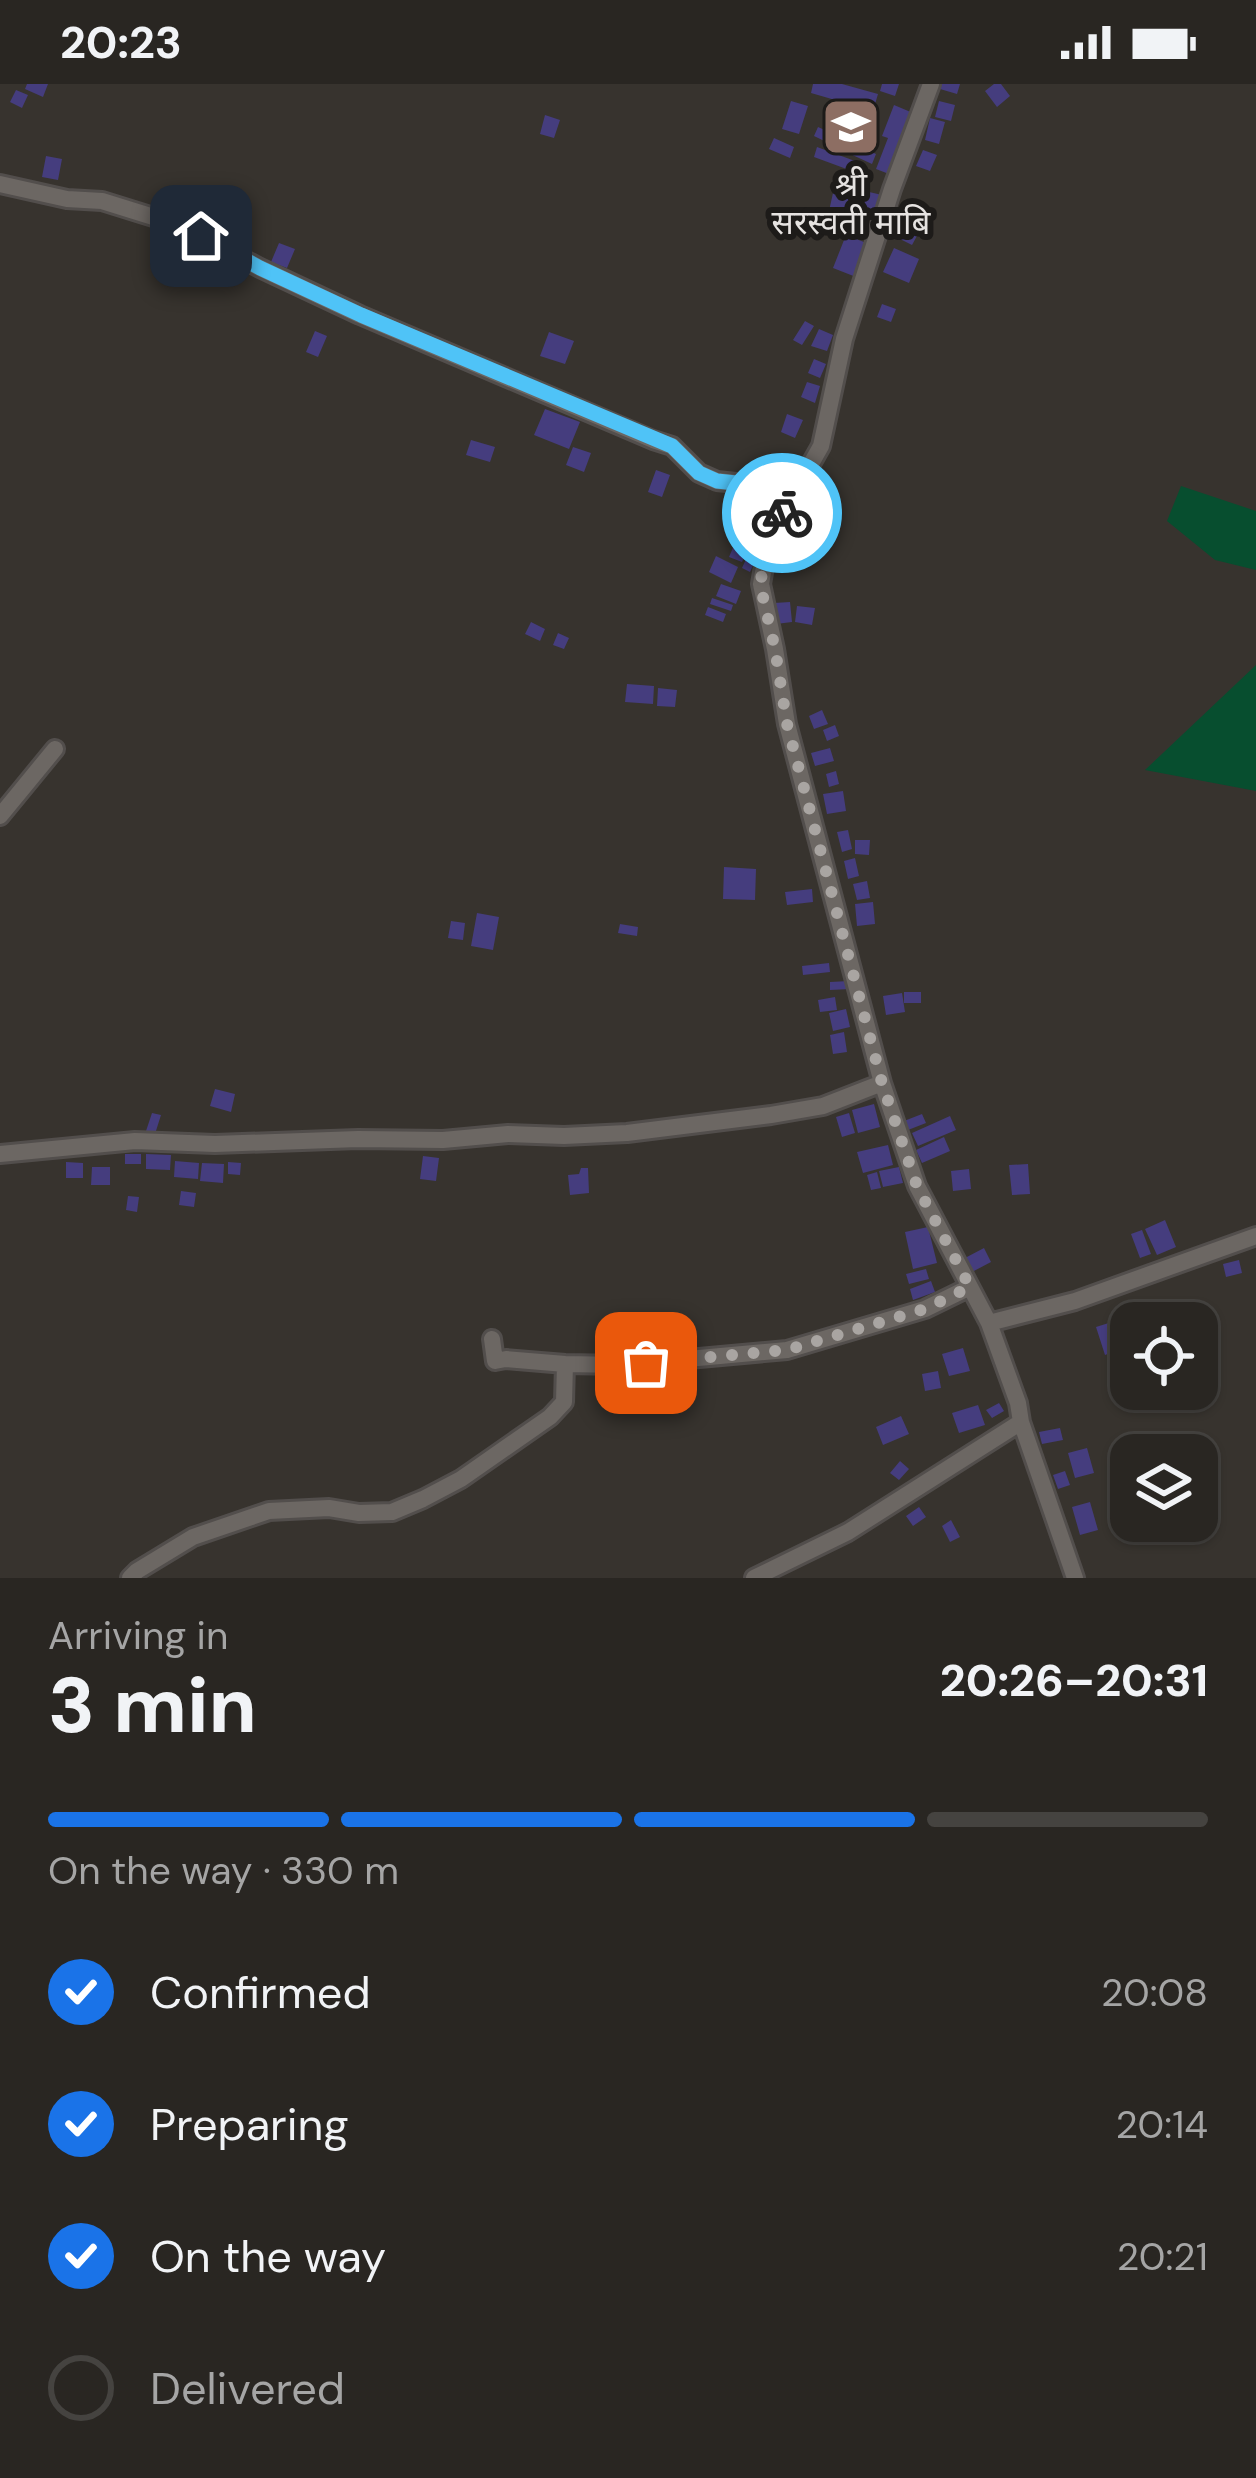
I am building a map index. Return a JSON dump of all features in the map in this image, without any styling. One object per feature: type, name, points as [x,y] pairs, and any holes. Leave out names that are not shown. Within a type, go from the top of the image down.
[{"type":"street","points":[[931,84],[844,339],[821,446],[769,538],[760,584],[787,724],[882,1083],[917,1186],[988,1323],[1075,1578]]},
{"type":"street","points":[[0,184],[102,202],[179,225],[361,315],[672,446],[699,473],[736,483],[784,509]]},
{"type":"street","points":[[0,816],[55,749]]},
{"type":"street","points":[[0,1154],[135,1141],[215,1144],[627,1132],[823,1106],[882,1083]]},
{"type":"street","points":[[988,1323],[1075,1301],[1256,1235]]},
{"type":"street","points":[[492,1339],[495,1361],[565,1364],[622,1365],[787,1350],[925,1309],[970,1287]]},
{"type":"street","points":[[130,1578],[193,1537],[269,1510],[392,1512],[423,1499],[461,1479],[550,1417],[564,1402],[565,1364]]},
{"type":"street","points":[[754,1578],[848,1532],[1021,1422]]},
{"type":"green space","points":[[1181,486],[1256,511],[1256,570],[1215,560],[1167,521]]},
{"type":"green space","points":[[1256,665],[1256,791],[1145,770]]},
{"type":"building","points":[[27,84],[48,84],[43,97],[25,89]]},
{"type":"building","points":[[813,84],[842,84],[878,94],[873,111],[811,93]]},
{"type":"building","points":[[882,84],[899,84],[895,96],[880,91]]},
{"type":"building","points":[[942,84],[960,84],[957,94],[940,89]]},
{"type":"building","points":[[1001,84],[1010,96],[997,107],[985,91]]},
{"type":"building","points":[[16,90],[28,95],[22,108],[10,102]]},
{"type":"building","points":[[791,101],[808,106],[799,134],[782,129]]},
{"type":"building","points":[[939,101],[955,105],[951,121],[935,117]]},
{"type":"building","points":[[894,105],[913,113],[889,174],[876,169]]},
{"type":"building","points":[[545,115],[560,120],[554,138],[540,134]]},
{"type":"building","points":[[930,118],[945,122],[939,144],[925,140]]},
{"type":"building","points":[[818,127],[849,141],[845,151],[814,136]]},
{"type":"building","points":[[774,138],[794,147],[790,158],[769,149]]},
{"type":"building","points":[[851,142],[876,154],[872,164],[846,152]]},
{"type":"building","points":[[817,147],[855,161],[852,171],[814,157]]},
{"type":"building","points":[[923,150],[937,155],[930,171],[916,166]]},
{"type":"building","points":[[46,156],[62,159],[58,180],[42,177]]},
{"type":"building","points":[[835,184],[882,195],[876,221],[829,211]]},
{"type":"building","points":[[903,227],[918,234],[912,245],[898,238]]},
{"type":"building","points":[[846,235],[869,244],[856,277],[833,268]]},
{"type":"building","points":[[279,243],[295,249],[287,268],[271,262]]},
{"type":"building","points":[[894,248],[919,259],[909,283],[883,272]]},
{"type":"building","points":[[882,304],[896,309],[891,322],[877,317]]},
{"type":"building","points":[[805,321],[814,326],[802,345],[793,340]]},
{"type":"building","points":[[819,329],[833,335],[827,351],[811,346]]},
{"type":"building","points":[[315,331],[327,336],[318,357],[306,352]]},
{"type":"building","points":[[549,332],[574,341],[565,364],[540,356]]},
{"type":"building","points":[[814,359],[826,364],[820,378],[808,373]]},
{"type":"building","points":[[807,382],[820,386],[815,403],[801,397]]},
{"type":"building","points":[[545,409],[580,422],[569,449],[534,435]]},
{"type":"building","points":[[787,414],[803,420],[795,438],[781,432]]},
{"type":"building","points":[[471,440],[495,447],[490,462],[466,455]]},
{"type":"building","points":[[573,447],[591,453],[584,472],[566,465]]},
{"type":"building","points":[[770,454],[784,460],[778,476],[764,470]]},
{"type":"building","points":[[656,470],[670,475],[662,497],[648,492]]},
{"type":"building","points":[[763,473],[781,478],[777,493],[759,488]]},
{"type":"building","points":[[746,498],[768,505],[763,522],[740,515]]},
{"type":"building","points":[[733,517],[754,523],[748,541],[727,535]]},
{"type":"building","points":[[756,524],[766,527],[759,547],[749,544]]},
{"type":"building","points":[[735,543],[748,549],[742,562],[729,557]]},
{"type":"building","points":[[751,548],[759,552],[750,572],[742,568]]},
{"type":"building","points":[[716,556],[738,567],[731,583],[709,572]]},
{"type":"building","points":[[721,584],[741,591],[736,604],[716,596]]},
{"type":"building","points":[[712,598],[733,605],[731,611],[710,604]]},
{"type":"building","points":[[790,602],[792,622],[776,624],[774,603]]},
{"type":"building","points":[[797,606],[815,608],[812,625],[795,622]]},
{"type":"building","points":[[708,607],[726,614],[723,622],[705,615]]},
{"type":"building","points":[[531,622],[545,629],[540,641],[525,634]]},
{"type":"building","points":[[558,633],[569,638],[564,649],[553,645]]},
{"type":"building","points":[[627,684],[654,686],[653,704],[625,702]]},
{"type":"building","points":[[658,688],[677,690],[675,707],[657,706]]},
{"type":"building","points":[[822,710],[828,724],[814,729],[809,716]]},
{"type":"building","points":[[835,725],[839,736],[827,741],[823,730]]},
{"type":"building","points":[[830,748],[834,761],[815,766],[811,753]]},
{"type":"building","points":[[836,771],[839,784],[829,787],[826,774]]},
{"type":"building","points":[[843,791],[846,811],[827,814],[823,794]]},
{"type":"building","points":[[848,830],[852,849],[842,852],[837,832]]},
{"type":"building","points":[[855,840],[870,840],[869,855],[855,854]]},
{"type":"building","points":[[855,858],[859,876],[848,879],[844,861]]},
{"type":"building","points":[[724,867],[756,869],[755,900],[723,899]]},
{"type":"building","points":[[867,881],[870,898],[857,900],[853,884]]},
{"type":"building","points":[[812,889],[813,902],[787,905],[785,892]]},
{"type":"building","points":[[873,902],[875,924],[857,926],[855,904]]},
{"type":"building","points":[[477,913],[499,917],[493,950],[471,946]]},
{"type":"building","points":[[451,921],[465,923],[463,940],[448,938]]},
{"type":"building","points":[[620,924],[638,927],[637,936],[618,933]]},
{"type":"building","points":[[829,963],[830,972],[803,975],[802,966]]},
{"type":"building","points":[[849,981],[850,989],[830,990],[830,982]]},
{"type":"building","points":[[904,992],[921,992],[921,1003],[904,1003]]},
{"type":"building","points":[[902,993],[905,1012],[886,1015],[883,996]]},
{"type":"building","points":[[835,997],[837,1010],[820,1012],[818,1000]]},
{"type":"building","points":[[846,1009],[850,1027],[833,1031],[829,1013]]},
{"type":"building","points":[[844,1032],[847,1052],[833,1054],[830,1035]]},
{"type":"building","points":[[215,1089],[235,1094],[231,1112],[210,1106]]},
{"type":"building","points":[[874,1104],[880,1127],[858,1133],[852,1110]]},
{"type":"building","points":[[152,1113],[161,1115],[155,1134],[146,1131]]},
{"type":"building","points":[[849,1113],[855,1133],[842,1137],[836,1117]]},
{"type":"building","points":[[922,1114],[926,1123],[908,1130],[904,1121]]},
{"type":"building","points":[[950,1116],[956,1130],[918,1146],[912,1133]]},
{"type":"building","points":[[944,1137],[950,1151],[922,1163],[916,1150]]},
{"type":"building","points":[[888,1145],[893,1165],[863,1173],[857,1152]]},
{"type":"building","points":[[125,1154],[141,1154],[141,1164],[125,1164]]},
{"type":"building","points":[[146,1154],[171,1155],[170,1170],[146,1169]]},
{"type":"building","points":[[423,1156],[439,1158],[436,1181],[420,1179]]},
{"type":"building","points":[[175,1161],[199,1163],[198,1179],[174,1177]]},
{"type":"building","points":[[66,1162],[83,1163],[83,1178],[66,1178]]},
{"type":"building","points":[[228,1162],[241,1163],[240,1175],[228,1174]]},
{"type":"building","points":[[202,1163],[224,1164],[223,1183],[200,1181]]},
{"type":"building","points":[[1028,1164],[1030,1194],[1012,1195],[1009,1165]]},
{"type":"building","points":[[92,1167],[110,1167],[110,1185],[91,1185]]},
{"type":"building","points":[[899,1167],[903,1183],[883,1187],[879,1171]]},
{"type":"building","points":[[581,1168],[588,1168],[589,1193],[570,1195],[568,1175],[579,1174]]},
{"type":"building","points":[[969,1169],[971,1189],[953,1191],[951,1171]]},
{"type":"building","points":[[877,1172],[881,1188],[871,1190],[867,1175]]},
{"type":"building","points":[[181,1191],[196,1193],[194,1207],[179,1205]]},
{"type":"building","points":[[128,1196],[139,1197],[137,1212],[126,1210]]},
{"type":"building","points":[[1165,1220],[1176,1247],[1157,1255],[1145,1229]]},
{"type":"building","points":[[928,1227],[937,1263],[913,1269],[905,1232]]},
{"type":"building","points":[[1142,1230],[1151,1254],[1140,1258],[1131,1234]]},
{"type":"building","points":[[984,1248],[991,1262],[972,1272],[965,1258]]},
{"type":"building","points":[[1239,1260],[1242,1273],[1226,1277],[1223,1264]]},
{"type":"building","points":[[926,1269],[929,1279],[909,1284],[906,1274]]},
{"type":"building","points":[[931,1281],[935,1292],[913,1300],[910,1289]]},
{"type":"building","points":[[1110,1323],[1110,1353],[1105,1355],[1096,1327]]},
{"type":"building","points":[[963,1348],[970,1371],[949,1376],[942,1354]]},
{"type":"building","points":[[938,1371],[941,1388],[925,1391],[922,1374]]},
{"type":"building","points":[[999,1403],[1004,1411],[992,1418],[986,1410]]},
{"type":"building","points":[[978,1405],[985,1425],[959,1433],[952,1413]]},
{"type":"building","points":[[901,1416],[909,1434],[883,1445],[876,1427]]},
{"type":"building","points":[[1060,1428],[1063,1440],[1042,1444],[1039,1432]]},
{"type":"building","points":[[1087,1448],[1094,1473],[1075,1478],[1068,1453]]},
{"type":"building","points":[[900,1461],[909,1469],[899,1480],[890,1473]]},
{"type":"building","points":[[1065,1471],[1070,1485],[1058,1489],[1053,1475]]},
{"type":"building","points":[[1090,1502],[1098,1530],[1080,1535],[1072,1507]]},
{"type":"building","points":[[919,1507],[926,1517],[913,1526],[906,1516]]},
{"type":"building","points":[[951,1520],[960,1537],[950,1542],[942,1526]]},
{"type":"way so far","points":[[646,1363],[787,1350],[925,1309],[970,1287],[917,1186],[882,1083],[787,724],[760,584],[769,538],[782,513]]},
{"type":"place","name":"श्री सरस्वती माबि","points":[[851,127]]},
{"type":"route","points":[[201,236],[361,315],[672,446],[699,473],[736,483],[784,509],[782,513]]}]
